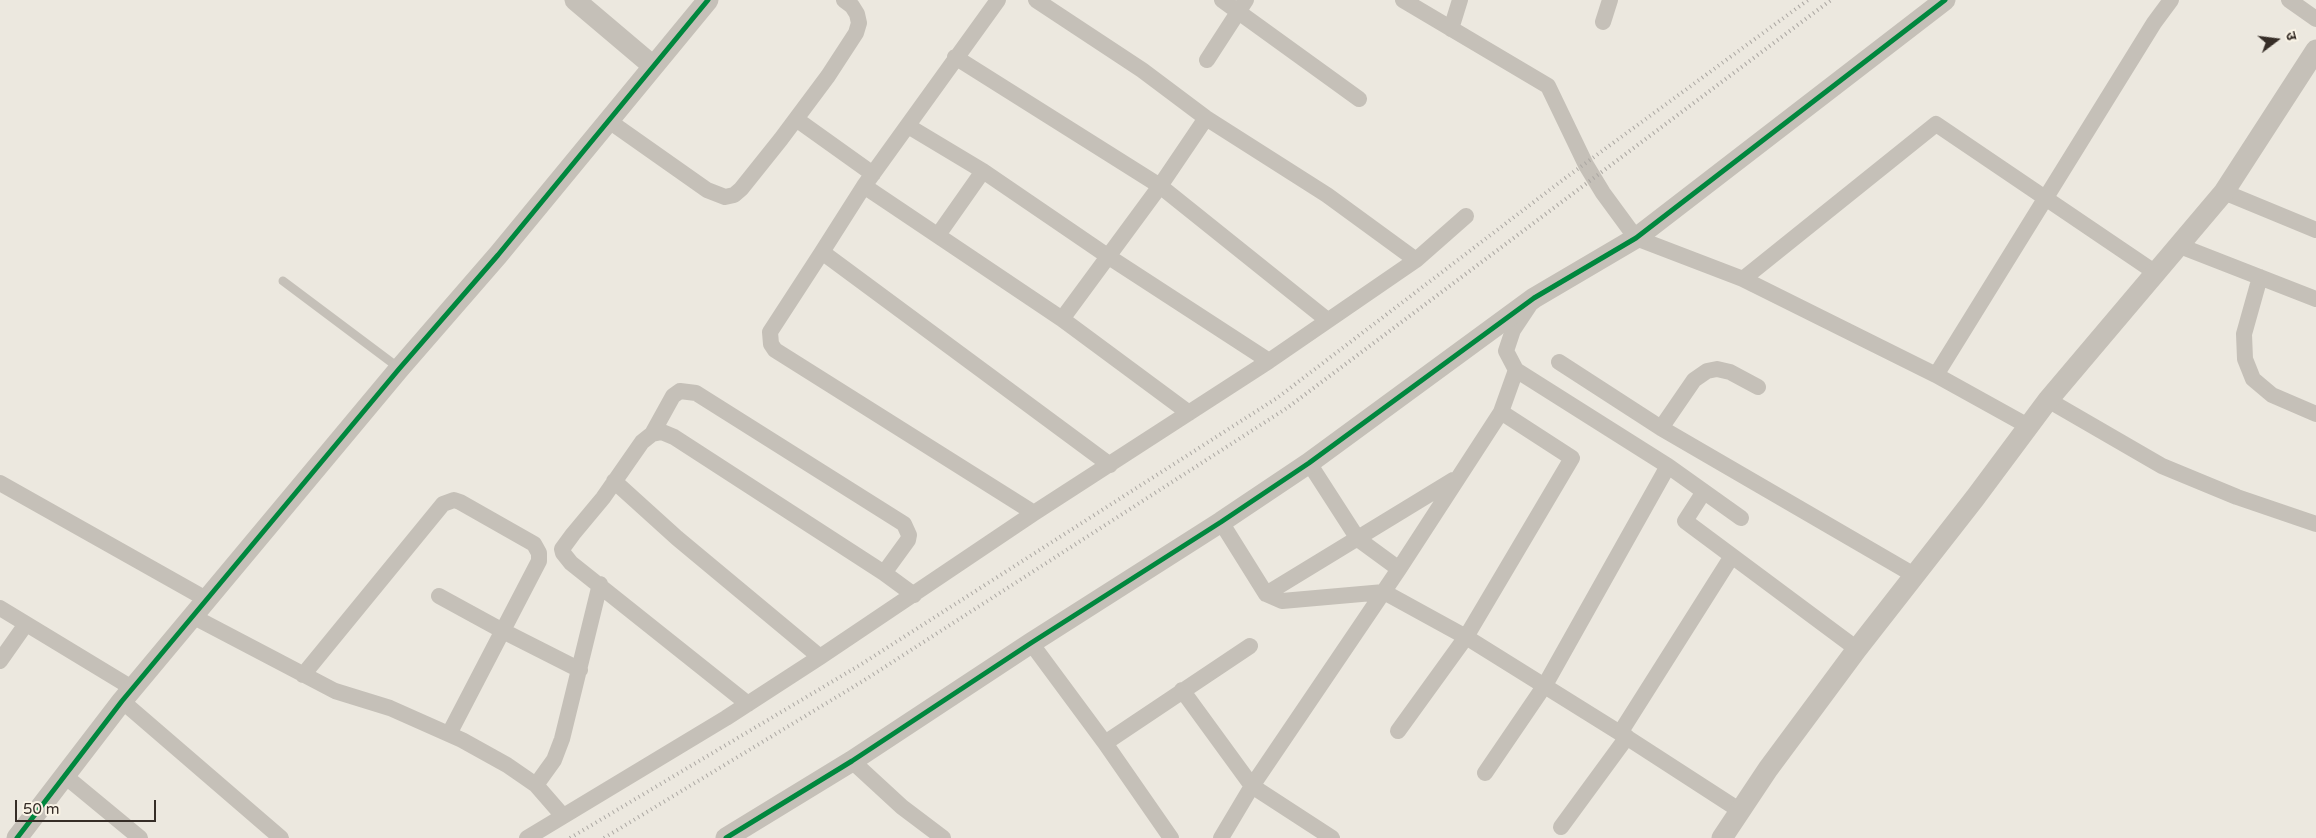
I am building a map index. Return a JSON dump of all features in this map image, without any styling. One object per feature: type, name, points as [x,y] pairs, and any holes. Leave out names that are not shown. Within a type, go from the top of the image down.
[{"type":"street","points":[[575,0],[653,66]]},
{"type":"street","points":[[17,838],[127,694],[399,369],[504,248],[708,0]]},
{"type":"street","points":[[609,121],[707,190],[725,197],[734,195],[741,189],[796,119],[828,76],[856,32],[859,23],[857,14],[852,6],[844,0]]},
{"type":"street","points":[[998,0],[955,56],[908,126],[868,180],[770,332],[771,344],[775,350],[1034,513]]},
{"type":"street","points":[[1036,0],[1142,70],[1206,118],[1327,195],[1416,260]]},
{"type":"street","points":[[1222,0],[1242,6],[1359,99]]},
{"type":"street","points":[[1403,0],[1548,86],[1602,193],[1636,238],[1743,279],[1936,375],[2028,426]]},
{"type":"street","points":[[1451,29],[1460,0]]},
{"type":"street","points":[[1603,22],[1610,0]]},
{"type":"street","points":[[726,838],[852,761],[1309,463],[1534,298],[1636,238],[1945,0]]},
{"type":"street","points":[[1936,375],[2171,0]]},
{"type":"street","points":[[2289,0],[2316,19]]},
{"type":"street","points":[[1207,60],[1242,6]]},
{"type":"street","points":[[1722,838],[1740,810],[1857,649],[1975,498],[2048,400],[2224,192],[2316,50]]},
{"type":"street","points":[[955,56],[1160,186],[1326,320]]},
{"type":"street","points":[[1062,319],[1160,186],[1206,118]]},
{"type":"street","points":[[796,119],[868,180],[938,235],[1062,319],[1189,413]]},
{"type":"street","points":[[1743,279],[1936,124],[2156,273]]},
{"type":"street","points":[[908,126],[983,171],[1109,257],[1269,361]]},
{"type":"street","points":[[938,235],[983,171]]},
{"type":"street","points":[[2224,192],[2316,230]]},
{"type":"street","points":[[527,838],[748,704],[914,595],[1034,513],[1269,361],[1326,320],[1416,260],[1466,216]]},
{"type":"street","points":[[2180,246],[2316,299]]},
{"type":"street","points":[[822,252],[1110,465]]},
{"type":"street","points":[[2260,277],[2244,334],[2245,359],[2253,379],[2272,395],[2316,414]]},
{"type":"street","points":[[1534,298],[1513,330],[1506,351],[1516,370],[1668,466],[1703,493],[1741,518]]},
{"type":"street","points":[[1559,362],[1661,428],[1914,575]]},
{"type":"street","points":[[1661,428],[1694,380],[1707,371],[1717,369],[1730,372],[1758,387]]},
{"type":"street","points":[[1221,838],[1252,786],[1384,592],[1501,412],[1516,370]]},
{"type":"street","points":[[748,704],[600,584],[571,563],[564,557],[562,549],[642,442],[652,434],[673,396],[680,391],[696,393],[904,524],[910,535],[908,540],[884,573]]},
{"type":"street","points":[[2048,400],[2162,466],[2237,497],[2316,524]]},
{"type":"street","points":[[1398,731],[1466,637],[1572,458],[1501,412]]},
{"type":"street","points":[[652,434],[662,432],[674,436],[884,573],[914,595]]},
{"type":"street","points":[[1309,463],[1358,539],[1399,569]]},
{"type":"street","points":[[1485,773],[1544,685],[1668,466]]},
{"type":"street","points":[[1266,594],[1457,478]]},
{"type":"street","points":[[614,481],[677,538],[820,657]]},
{"type":"street","points":[[0,483],[206,599]]},
{"type":"street","points":[[1703,493],[1685,521],[1857,649]]},
{"type":"street","points":[[303,675],[443,504],[448,501],[460,502],[534,544],[540,553],[539,561],[449,734]]},
{"type":"street","points":[[1221,522],[1266,594],[1282,601],[1384,592],[1466,637],[1740,810]]},
{"type":"street","points":[[1561,827],[1624,735],[1732,556]]},
{"type":"street","points":[[536,785],[548,770],[558,750],[580,670],[600,584]]},
{"type":"street","points":[[439,596],[580,670]]},
{"type":"street","points":[[0,608],[127,694],[281,838]]},
{"type":"street","points":[[192,616],[335,691],[390,708],[449,734],[506,765],[536,785],[564,816]]},
{"type":"street","points":[[0,661],[26,624]]},
{"type":"street","points":[[1031,643],[1105,743],[1171,838]]},
{"type":"street","points":[[1105,743],[1250,646]]},
{"type":"street","points":[[1182,690],[1252,786],[1332,838]]},
{"type":"street","points":[[852,761],[926,833],[943,838]]},
{"type":"street","points":[[64,776],[140,838]]},
{"type":"lane","points":[[283,280],[399,369]]},
{"type":"railway","points":[[570,838],[860,665],[1277,398],[1564,179],[1808,0]]},
{"type":"railway","points":[[604,838],[863,681],[1287,408],[1831,0]]},
{"type":"cycle path","points":[[17,838],[122,701],[399,369],[498,255],[708,0]]},
{"type":"cycle path","points":[[726,838],[852,761],[1309,463],[1534,298],[1636,238],[1945,0]]}]
